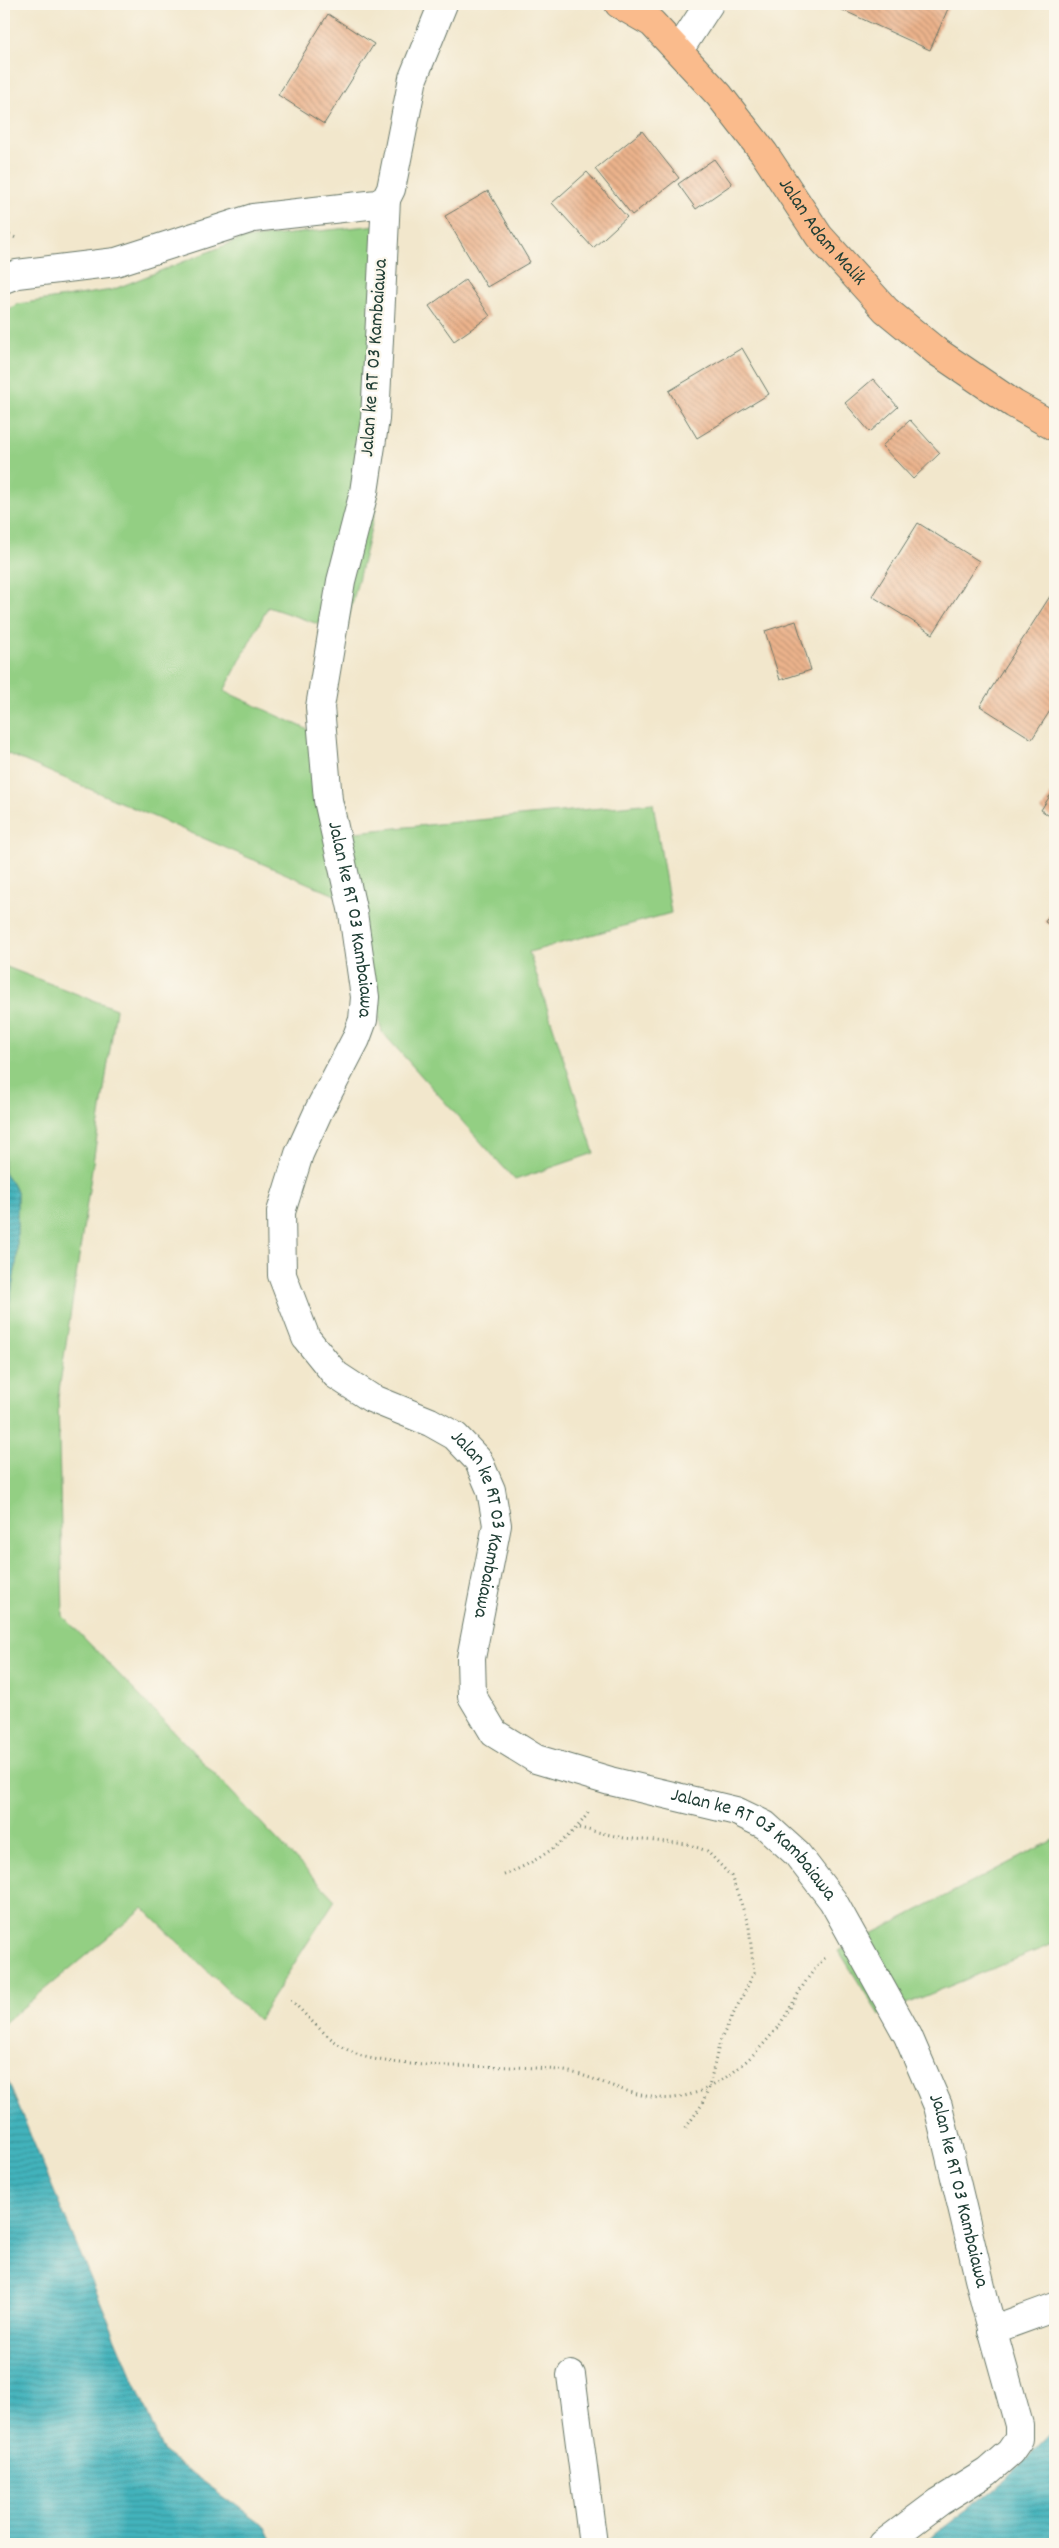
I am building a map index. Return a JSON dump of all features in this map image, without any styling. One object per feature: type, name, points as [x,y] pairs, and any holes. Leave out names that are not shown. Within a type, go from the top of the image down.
[{"type":"highway","name":"Jalan Adam Malik","points":[[619,4],[652,23],[680,50],[719,95],[764,153],[818,236],[886,310],[936,351],[1014,404],[1055,427]]},
{"type":"street","name":"Jalan ke RT 03 Kambaiawa","points":[[443,4],[413,78],[391,189],[386,199],[375,418],[364,492],[340,581],[320,707],[328,800],[353,913],[365,997],[364,1012],[356,1039],[319,1110],[299,1154],[281,1212],[282,1275],[306,1338],[336,1375],[371,1398],[430,1422],[455,1436],[478,1460],[491,1490],[497,1525],[471,1658],[472,1696],[494,1733],[536,1759],[610,1780],[736,1810],[765,1825],[797,1854],[833,1901],[908,2036],[938,2106],[992,2330],[1019,2425],[1019,2439],[1010,2452],[987,2472],[940,2502],[883,2544]]},
{"type":"street","points":[[680,50],[709,4]]},
{"type":"street","points":[[4,279],[16,274],[116,262],[253,218],[377,204],[386,199]]},
{"type":"street","points":[[992,2330],[1055,2307]]},
{"type":"street","points":[[571,2374],[593,2544]]},
{"type":"path","points":[[504,1875],[527,1866],[579,1828],[610,1780]]},
{"type":"path","points":[[579,1828],[624,1838],[687,1844],[707,1851],[731,1876],[749,1927],[754,1973],[720,2041],[709,2087],[701,2106],[685,2129]]},
{"type":"path","points":[[291,2000],[320,2030],[344,2046],[368,2058],[450,2066],[560,2070],[633,2094],[662,2098],[686,2096],[709,2087],[750,2057],[774,2032],[810,1972],[852,1934]]},
{"type":"green space","points":[[397,223],[376,508],[345,633],[268,607],[224,691],[324,737],[345,833],[653,803],[671,913],[529,952],[594,1153],[515,1180],[382,1032],[358,905],[4,752],[4,312],[18,304],[112,290],[241,239]]},
{"type":"green space","points":[[4,966],[116,1009],[58,1397],[63,1616],[335,1900],[258,2020],[143,1908],[4,2023],[4,1337],[17,1258],[17,1191],[4,1172]]},
{"type":"green space","points":[[1055,1839],[1055,1943],[879,2015],[839,1951]]},
{"type":"water","points":[[4,1172],[17,1191],[17,1258],[4,1337]]},
{"type":"water","points":[[4,2072],[164,2453],[266,2527],[274,2544],[4,2544]]},
{"type":"water","points":[[1055,2429],[1055,2544],[921,2544],[1004,2481]]},
{"type":"building","points":[[837,4],[950,4],[930,50],[836,7]]},
{"type":"building","points":[[328,14],[374,44],[324,124],[278,95]]},
{"type":"building","points":[[642,131],[679,178],[632,215],[595,169]]},
{"type":"building","points":[[714,159],[732,184],[696,209],[678,184]]},
{"type":"building","points":[[587,172],[627,217],[593,248],[552,203]]},
{"type":"building","points":[[488,191],[530,262],[487,287],[445,216]]},
{"type":"building","points":[[465,280],[490,316],[454,341],[429,306]]},
{"type":"building","points":[[742,348],[769,394],[697,438],[669,391]]},
{"type":"building","points":[[873,379],[898,407],[870,432],[845,403]]},
{"type":"building","points":[[910,420],[940,453],[913,479],[882,446]]},
{"type":"building","points":[[918,523],[979,561],[933,634],[872,596]]},
{"type":"building","points":[[1054,590],[1055,703],[1032,739],[980,706]]},
{"type":"building","points":[[796,621],[811,670],[780,680],[765,631]]},
{"type":"building","points":[[1055,788],[1055,820],[1041,810]]},
{"type":"building","points":[[1055,905],[1055,928],[1045,922]]}]
